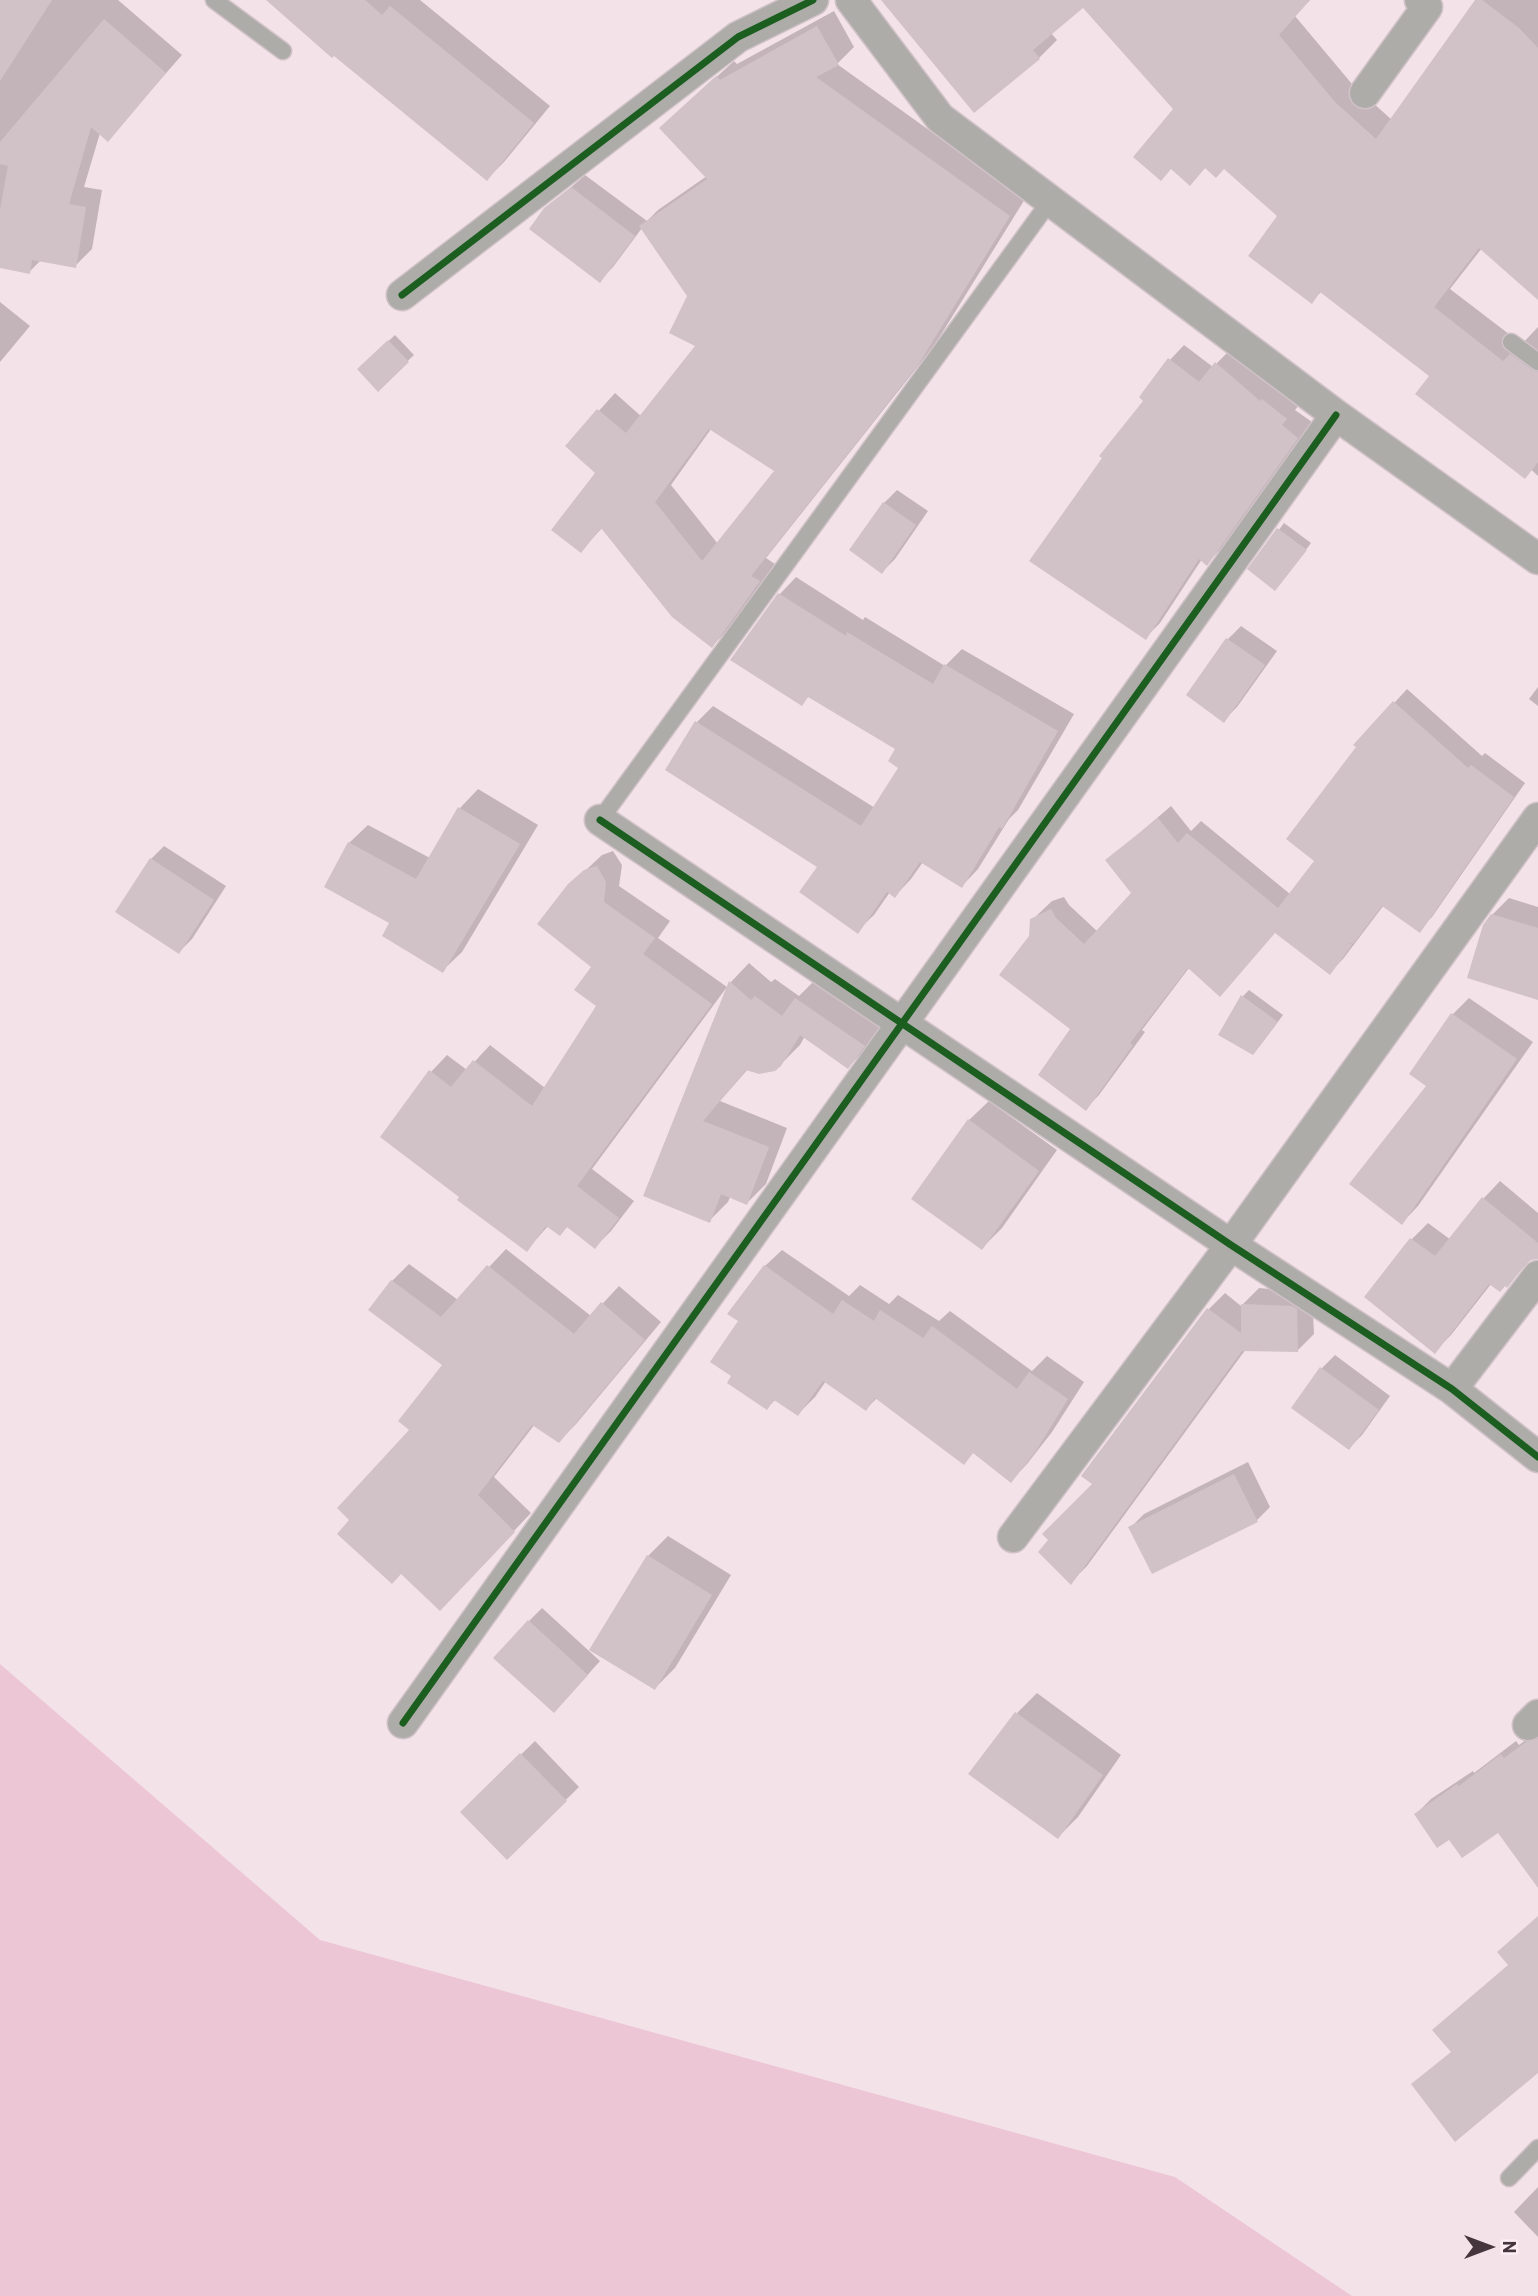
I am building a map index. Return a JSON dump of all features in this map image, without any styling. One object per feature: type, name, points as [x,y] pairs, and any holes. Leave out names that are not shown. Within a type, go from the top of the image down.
[{"type":"street","points":[[402,295],[738,37],[813,0]]},
{"type":"street","points":[[851,0],[940,118],[1336,415],[1538,559]]},
{"type":"street","points":[[1365,93],[1427,7],[1420,0]]},
{"type":"street","points":[[403,1723],[1336,415]]},
{"type":"street","points":[[1013,1537],[1231,1245],[1538,818]]},
{"type":"street","points":[[600,820],[1231,1245],[1452,1389],[1538,1457]]},
{"type":"street","points":[[1452,1389],[1538,1276]]},
{"type":"lane","points":[[214,0],[283,51]]},
{"type":"lane","points":[[600,820],[1050,201]]},
{"type":"lane","points":[[1511,342],[1538,362]]},
{"type":"lane","points":[[1509,2178],[1538,2148]]},
{"type":"shaded area","points":[[0,1664],[320,1940],[1175,2177],[1352,2296],[0,2296]]},
{"type":"building","points":[[0,0],[52,0],[0,81]]},
{"type":"building","points":[[266,0],[365,0],[382,15],[390,6],[534,123],[487,181],[334,56],[332,58]]},
{"type":"building","points":[[881,0],[1310,0],[1279,35],[1335,102],[1376,139],[1475,0],[1482,0],[1519,28],[1538,48],[1538,300],[1479,248],[1434,307],[1503,361],[1510,354],[1538,372],[1538,462],[1525,479],[1415,394],[1429,376],[1320,292],[1312,304],[1248,256],[1277,216],[1224,169],[1216,178],[1205,168],[1190,186],[1171,169],[1161,181],[1133,157],[1173,109],[1083,8],[1033,50],[1040,59],[974,113]]},
{"type":"building","points":[[104,19],[166,73],[108,142],[91,127],[69,204],[86,207],[76,268],[32,260],[30,274],[0,268],[0,210],[8,166],[0,164],[0,142]]},
{"type":"building","points":[[817,26],[839,65],[816,77],[1010,216],[918,365],[751,576],[760,581],[712,648],[672,617],[601,528],[581,553],[551,530],[595,473],[565,446],[597,409],[626,433],[695,346],[669,333],[687,296],[639,226],[707,179],[659,128],[716,76],[720,80]],"holes":[[[709,429],[774,471],[702,561],[655,502]]]},
{"type":"building","points":[[571,187],[635,236],[600,283],[529,229],[544,208]]},
{"type":"building","points":[[388,340],[409,362],[378,392],[357,369]]},
{"type":"building","points":[[1168,358],[1199,382],[1215,362],[1260,401],[1262,399],[1287,419],[1282,425],[1298,438],[1207,566],[1199,559],[1146,640],[1029,561],[1102,458],[1099,456],[1143,401],[1139,397]]},
{"type":"building","points":[[883,502],[916,525],[882,574],[849,550]]},
{"type":"building","points":[[1277,528],[1307,550],[1275,591],[1247,569]]},
{"type":"building","points":[[778,593],[846,636],[847,632],[933,684],[944,664],[1058,731],[1002,829],[999,827],[962,888],[920,862],[895,898],[887,892],[858,934],[799,892],[817,867],[665,770],[695,721],[861,826],[898,768],[888,761],[895,749],[808,697],[802,706],[730,660]]},
{"type":"building","points":[[1226,638],[1265,665],[1224,723],[1186,695]]},
{"type":"building","points":[[1393,701],[1468,768],[1471,765],[1514,797],[1420,933],[1382,906],[1353,944],[1348,942],[1352,945],[1330,975],[1275,933],[1220,997],[1188,968],[1130,1043],[1133,1045],[1086,1111],[1038,1075],[1070,1029],[999,975],[1029,936],[1030,919],[1051,909],[1056,918],[1084,944],[1131,893],[1105,860],[1158,818],[1178,843],[1187,833],[1278,908],[1314,861],[1286,839],[1356,747],[1353,745]]},
{"type":"building","points":[[458,807],[520,844],[443,973],[382,936],[389,923],[324,887],[348,842],[416,879]]},
{"type":"building","points":[[150,858],[214,900],[179,954],[115,912]]},
{"type":"building","points":[[597,866],[606,882],[604,902],[655,938],[643,954],[712,1004],[577,1186],[619,1218],[595,1249],[567,1227],[560,1236],[546,1226],[527,1252],[457,1200],[459,1197],[380,1137],[429,1070],[451,1087],[473,1060],[532,1106],[596,1006],[574,990],[591,967],[537,924],[568,884],[584,870]]},
{"type":"building","points":[[1491,914],[1538,928],[1538,1000],[1467,978],[1483,925]]},
{"type":"building","points":[[729,981],[751,1000],[755,996],[782,1016],[795,998],[865,1046],[848,1069],[800,1035],[775,1071],[759,1074],[746,1070],[703,1121],[769,1147],[747,1205],[721,1194],[710,1223],[643,1196]]},
{"type":"building","points":[[1241,995],[1278,1022],[1253,1055],[1218,1035]]},
{"type":"building","points":[[1451,1013],[1517,1059],[1402,1225],[1349,1184],[1426,1086],[1409,1074]]},
{"type":"building","points":[[968,1119],[1039,1171],[982,1250],[911,1199]]},
{"type":"building","points":[[1482,1197],[1538,1243],[1538,1259],[1525,1265],[1507,1288],[1505,1286],[1500,1292],[1489,1284],[1435,1354],[1364,1297],[1410,1238],[1435,1256]]},
{"type":"building","points":[[487,1265],[574,1334],[601,1302],[645,1340],[559,1443],[532,1425],[478,1495],[515,1532],[440,1611],[401,1574],[392,1584],[337,1534],[349,1520],[337,1508],[409,1430],[398,1421],[442,1365],[368,1310],[391,1280],[441,1317]]},
{"type":"building","points":[[764,1265],[833,1314],[842,1300],[874,1321],[880,1310],[923,1338],[932,1326],[1017,1389],[1029,1372],[1068,1399],[1036,1451],[1011,1483],[973,1453],[964,1465],[875,1398],[866,1411],[823,1381],[798,1416],[774,1400],[767,1410],[727,1383],[731,1376],[710,1362],[738,1321],[727,1314]]},
{"type":"building","points":[[1241,1304],[1292,1306],[1297,1309],[1298,1352],[1242,1351],[1071,1585],[1038,1552],[1048,1540],[1042,1534],[1092,1484],[1081,1476],[1207,1308],[1241,1333]]},
{"type":"building","points":[[1320,1367],[1379,1410],[1349,1450],[1291,1408]]},
{"type":"building","points":[[1234,1474],[1258,1522],[1152,1574],[1128,1527]]},
{"type":"building","points":[[647,1555],[712,1595],[655,1690],[589,1650]]},
{"type":"building","points":[[528,1620],[588,1675],[554,1713],[493,1658]]},
{"type":"building","points":[[1015,1712],[1103,1775],[1058,1839],[968,1774]]},
{"type":"building","points":[[1538,1739],[1538,1888],[1498,1833],[1462,1858],[1449,1840],[1437,1848],[1414,1814],[1457,1784],[1459,1786],[1501,1754],[1504,1758],[1526,1742]]},
{"type":"building","points":[[520,1753],[567,1801],[507,1860],[460,1812]]},
{"type":"building","points":[[1538,1916],[1538,2073],[1455,2142],[1411,2084],[1451,2052],[1432,2030],[1508,1965],[1497,1952]]},
{"type":"cycle path","points":[[402,295],[738,37],[813,0]]},
{"type":"cycle path","points":[[403,1723],[1336,415]]},
{"type":"cycle path","points":[[600,820],[1231,1245],[1452,1389],[1538,1457]]}]
